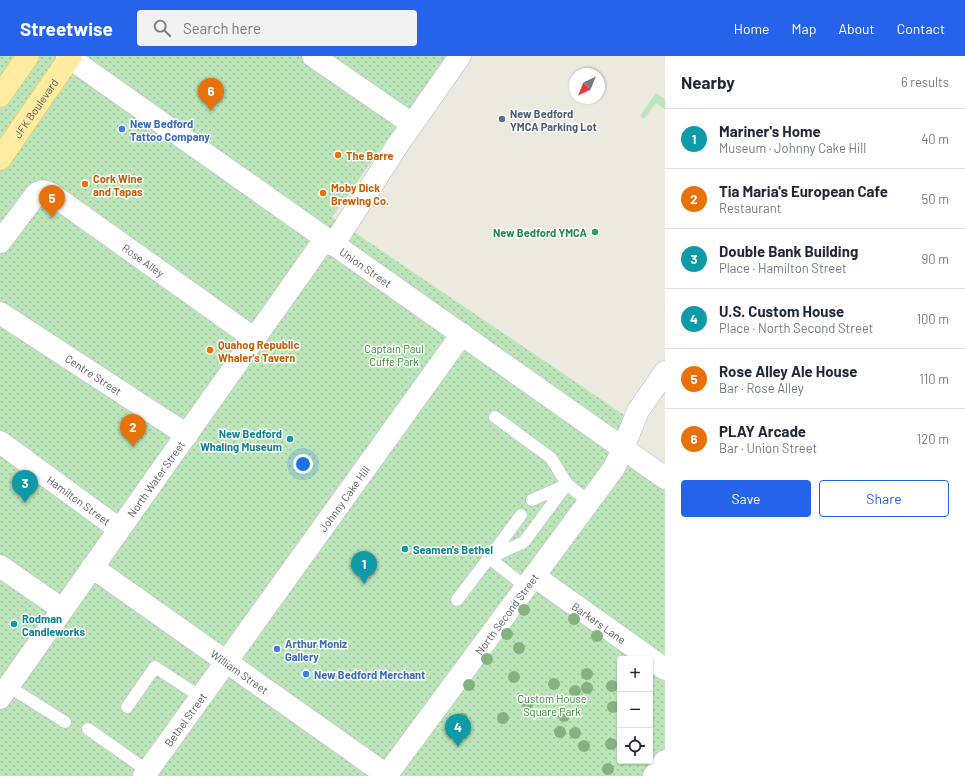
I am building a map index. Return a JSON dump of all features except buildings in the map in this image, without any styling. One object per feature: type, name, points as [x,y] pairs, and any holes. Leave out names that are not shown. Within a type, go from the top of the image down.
[{"type":"main road","points":[[0,96],[28,56]]},
{"type":"main road","name":"JFK Boulevard","points":[[0,159],[69,57]]},
{"type":"street","points":[[313,56],[412,124]]},
{"type":"street","name":"North Water Street","points":[[4,692],[255,339],[329,242],[460,56]]},
{"type":"street","name":"Union Street","points":[[69,57],[665,478]]},
{"type":"street","name":"Rose Alley","points":[[0,242],[32,200],[40,192],[50,193],[255,339]]},
{"type":"street","name":"Centre Street","points":[[0,313],[187,435]]},
{"type":"street","name":"Johnny Cake Hill","points":[[226,662],[462,334]]},
{"type":"street","name":"North Second Street","points":[[387,776],[614,468],[638,411],[665,372]]},
{"type":"street","name":"Hamilton Street","points":[[0,442],[119,529]]},
{"type":"street","points":[[0,566],[62,609]]},
{"type":"street","name":"William Street","points":[[92,567],[387,776]]},
{"type":"street","name":"Barkers Lane","points":[[530,581],[665,669]]},
{"type":"street","name":"Bethel Street","points":[[146,773],[226,662]]},
{"type":"street","points":[[654,776],[665,761]]},
{"type":"lane","points":[[494,417],[551,458],[567,484],[589,502]]},
{"type":"lane","points":[[532,500],[567,484]]},
{"type":"lane","points":[[489,558],[524,542],[567,484]]},
{"type":"lane","points":[[457,600],[521,515]]},
{"type":"lane","points":[[489,558],[530,581]]},
{"type":"lane","points":[[127,707],[155,667],[201,698]]},
{"type":"lane","points":[[4,692],[65,722]]},
{"type":"lane","points":[[88,728],[146,773]]},
{"type":"green space","points":[[0,56],[447,56],[332,217],[633,421],[623,448],[665,478],[665,761],[654,776],[0,776]]},
{"type":"green space","points":[[656,93],[665,99],[665,109],[656,103],[644,119],[640,116]]},
{"type":"place","name":"PLAY Arcade","points":[[211,111]]},
{"type":"place","name":"New Bedford YMCA Parking Lot","points":[[502,119]]},
{"type":"place","name":"New Bedford Tattoo Company","points":[[122,129]]},
{"type":"place","name":"The Barre","points":[[338,155]]},
{"type":"place","name":"Cork Wine and Tapas","points":[[85,184]]},
{"type":"place","name":"Moby Dick Brewing Co.","points":[[323,193]]},
{"type":"place","name":"Rose Alley Ale House","points":[[52,218]]},
{"type":"place","name":"New Bedford YMCA","points":[[595,232]]},
{"type":"place","name":"Quahog Republic Whaler's Tavern","points":[[210,350]]},
{"type":"place","name":"New Bedford Whaling Museum","points":[[290,439]]},
{"type":"place","name":"Tia Maria's European Cafe","points":[[133,447]]},
{"type":"place","name":"Double Bank Building","points":[[25,503]]},
{"type":"place","name":"Seamen's Bethel","points":[[405,549]]},
{"type":"place","name":"Mariner's Home","points":[[364,584]]},
{"type":"place","name":"Rodman Candleworks","points":[[14,624]]},
{"type":"place","name":"Arthur Moniz Gallery","points":[[277,649]]},
{"type":"place","name":"New Bedford Merchant","points":[[306,674]]},
{"type":"place","name":"U.S. Custom House","points":[[458,747]]},
{"type":"park label","name":"Captain Paul Cuffe Park","points":[[394,354]]},
{"type":"park label","name":"Custom House Square Park","points":[[552,704]]}]
